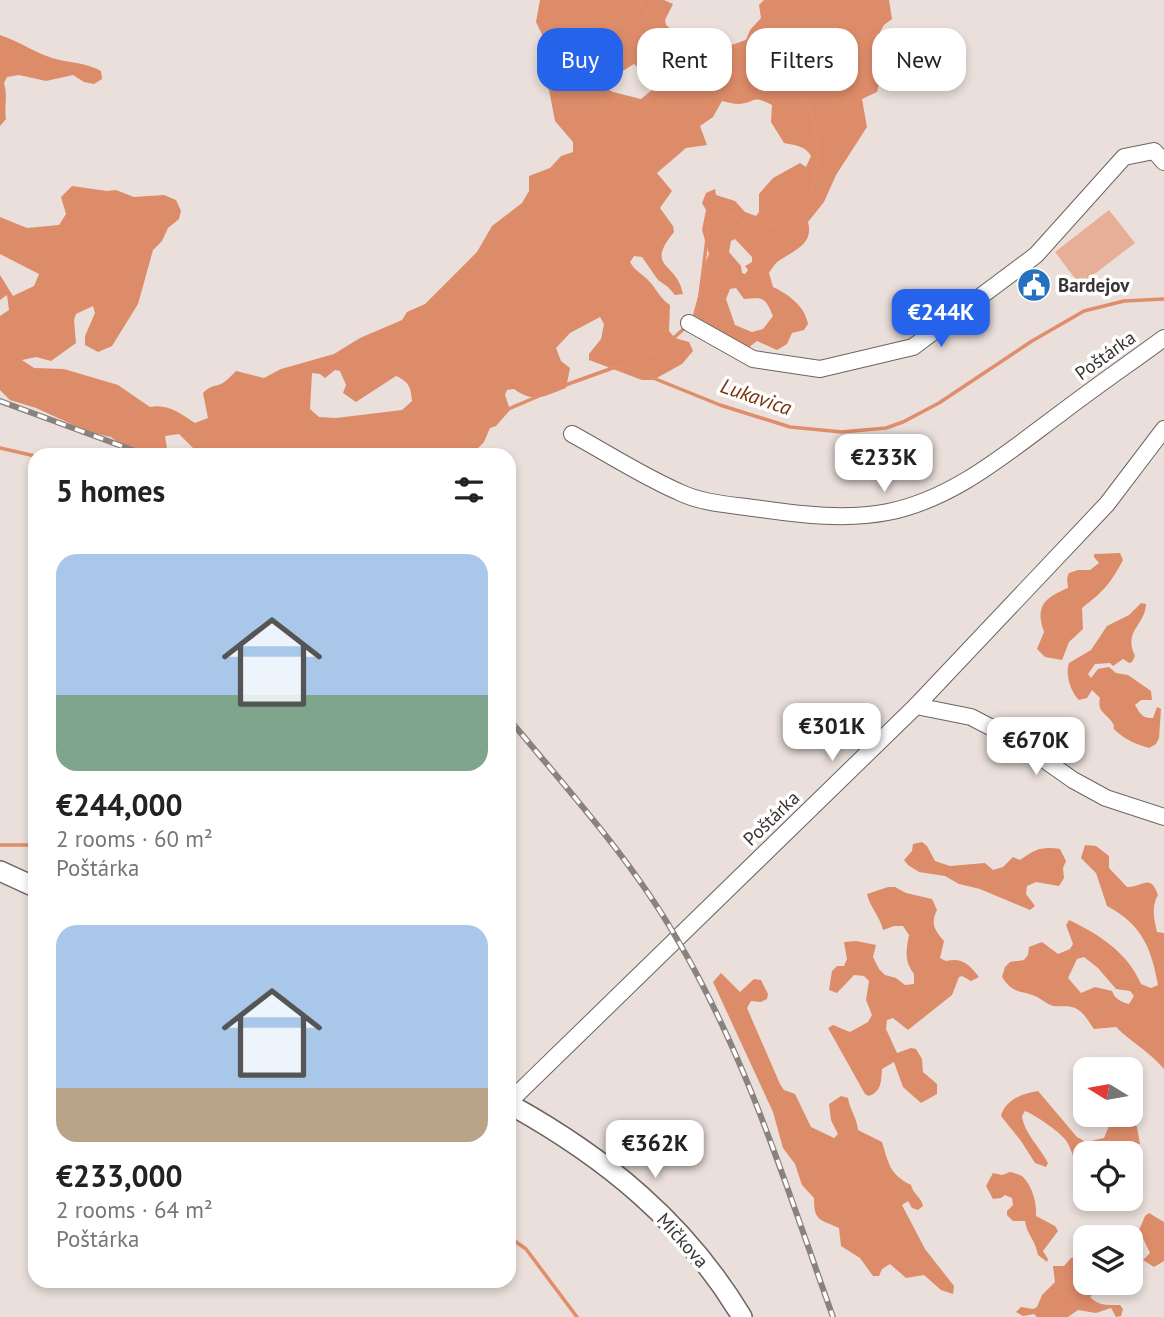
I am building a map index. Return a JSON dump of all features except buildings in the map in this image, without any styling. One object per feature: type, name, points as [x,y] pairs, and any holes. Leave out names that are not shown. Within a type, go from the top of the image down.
[{"type":"main road","points":[[0,871],[28,884]]},
{"type":"main road","name":"Mičkova","points":[[516,1107],[558,1132],[640,1194],[695,1249],[742,1317]]},
{"type":"street","points":[[689,323],[753,359],[820,369],[913,347],[1036,255],[1124,157],[1154,151],[1164,162]]},
{"type":"street","name":"Poštárka","points":[[572,434],[680,493],[702,499],[787,513],[824,516],[858,516],[888,512],[933,497],[998,459],[1164,338]]},
{"type":"street","name":"Poštárka","points":[[516,1096],[916,706],[1107,503],[1164,429]]},
{"type":"street","points":[[916,706],[971,717],[1019,742],[1073,780],[1106,798],[1164,817]]},
{"type":"shaded area","points":[[540,0],[664,0],[673,4],[665,20],[670,28],[637,28],[637,66],[634,64],[623,71],[623,28],[539,28],[536,22]]},
{"type":"shaded area","points":[[764,0],[889,0],[892,19],[882,28],[872,28],[872,91],[877,91],[862,99],[867,127],[836,175],[824,202],[808,222],[806,241],[777,263],[769,273],[773,287],[800,306],[808,324],[804,330],[792,333],[787,344],[777,350],[757,341],[747,349],[696,326],[699,289],[709,254],[702,230],[706,210],[702,203],[706,193],[715,189],[716,195],[735,201],[745,212],[756,216],[759,212],[759,194],[773,178],[800,163],[806,167],[811,156],[803,148],[784,143],[771,122],[772,105],[757,100],[739,104],[722,101],[713,117],[700,126],[707,145],[686,148],[657,173],[672,191],[660,208],[673,226],[674,232],[662,253],[662,259],[680,283],[683,294],[675,295],[658,280],[642,257],[634,256],[630,262],[670,305],[669,331],[675,338],[689,342],[693,351],[682,364],[653,380],[642,380],[589,360],[589,354],[601,339],[604,324],[600,317],[570,333],[556,348],[561,361],[570,368],[566,388],[540,397],[521,394],[514,389],[507,390],[505,395],[510,410],[496,426],[490,428],[478,448],[193,448],[179,434],[165,436],[167,448],[130,448],[122,446],[111,437],[91,433],[36,408],[10,400],[0,390],[0,316],[9,310],[7,295],[0,300],[0,275],[13,296],[34,286],[39,274],[0,254],[0,217],[27,228],[59,225],[66,214],[61,197],[72,186],[116,190],[134,197],[164,195],[176,200],[181,211],[179,219],[168,228],[162,241],[153,250],[138,304],[112,346],[98,352],[85,345],[85,336],[95,313],[93,306],[76,314],[76,343],[51,361],[36,357],[22,360],[34,368],[64,369],[118,385],[150,407],[168,408],[195,423],[208,418],[203,393],[210,387],[223,383],[236,371],[264,378],[281,369],[334,354],[360,338],[402,320],[407,312],[425,304],[477,252],[492,226],[522,203],[529,191],[529,176],[550,168],[561,156],[573,152],[573,142],[555,121],[549,91],[611,91],[641,99],[651,91],[732,91],[732,49],[746,40],[746,91],[858,91],[858,28],[752,28],[761,18],[759,5]],"holes":[[[735,239],[752,257],[752,262],[745,266],[748,270],[745,274],[742,273],[741,266],[729,252],[731,241]],[[736,288],[744,299],[760,298],[768,305],[773,316],[763,329],[752,332],[735,325],[726,299],[730,289]],[[335,370],[340,371],[346,385],[343,393],[356,402],[396,376],[408,386],[412,401],[402,410],[336,418],[319,417],[310,409],[312,373],[325,378]]]},
{"type":"shaded area","points":[[0,35],[52,58],[95,68],[101,71],[102,79],[94,84],[84,82],[73,75],[46,81],[19,75],[7,77],[4,83],[6,119],[0,126]]},
{"type":"shaded area","points":[[1109,210],[1135,243],[1080,285],[1055,252]]},
{"type":"shaded area","points":[[1120,553],[1123,560],[1110,581],[1082,608],[1083,629],[1069,642],[1062,660],[1045,657],[1037,649],[1044,632],[1041,609],[1047,599],[1068,588],[1069,573],[1090,570],[1099,563],[1094,554]]},
{"type":"shaded area","points":[[1141,603],[1146,604],[1145,611],[1133,634],[1132,647],[1135,656],[1132,662],[1123,659],[1113,666],[1110,663],[1095,664],[1088,674],[1091,678],[1098,669],[1109,667],[1116,673],[1128,675],[1151,691],[1152,700],[1141,700],[1135,705],[1146,718],[1153,718],[1157,707],[1161,709],[1159,738],[1156,744],[1149,748],[1132,742],[1114,729],[1112,722],[1101,709],[1100,698],[1092,690],[1087,698],[1079,700],[1068,678],[1069,663],[1091,650],[1107,626],[1129,615]]},
{"type":"shaded area","points":[[922,842],[935,861],[950,866],[985,863],[993,870],[1003,867],[1013,857],[1020,860],[1039,849],[1060,849],[1066,861],[1063,868],[1064,878],[1059,886],[1036,882],[1027,886],[1026,894],[1035,906],[1030,910],[980,889],[959,884],[945,876],[919,872],[904,860],[912,851],[913,844]]},
{"type":"shaded area","points":[[1085,845],[1096,846],[1109,856],[1109,868],[1127,887],[1149,883],[1158,895],[1154,904],[1157,932],[1164,933],[1164,1069],[1116,1027],[1094,1029],[1078,1009],[1050,1005],[1033,995],[1015,990],[1002,977],[1010,962],[1024,960],[1029,947],[1042,942],[1058,954],[1070,949],[1073,944],[1066,925],[1069,920],[1091,932],[1120,954],[1141,984],[1151,988],[1158,985],[1152,959],[1143,938],[1129,921],[1107,906],[1096,873],[1081,858]],"holes":[[[1084,957],[1098,968],[1116,989],[1130,991],[1134,996],[1129,1004],[1119,1000],[1112,991],[1095,987],[1081,993],[1068,978],[1077,959]]]},
{"type":"shaded area","points":[[888,887],[932,899],[937,910],[934,927],[944,941],[940,958],[965,963],[979,977],[971,981],[959,977],[952,995],[908,1030],[893,1018],[887,1020],[886,1029],[897,1053],[916,1049],[922,1059],[923,1072],[937,1084],[937,1094],[921,1103],[903,1087],[894,1062],[882,1069],[880,1085],[876,1091],[869,1096],[865,1094],[828,1028],[833,1025],[850,1032],[868,1022],[872,1015],[866,1000],[869,981],[864,976],[854,975],[837,993],[829,990],[832,971],[837,966],[844,966],[847,959],[844,942],[856,941],[876,945],[873,957],[879,969],[905,985],[914,984],[914,974],[907,956],[909,935],[903,926],[883,930],[867,894]]},
{"type":"shaded area","points":[[721,973],[740,992],[754,979],[761,980],[768,994],[767,999],[761,1002],[751,1001],[747,1008],[780,1084],[784,1090],[795,1094],[811,1127],[834,1138],[838,1134],[831,1120],[829,1104],[841,1096],[848,1098],[858,1130],[882,1142],[891,1168],[898,1177],[911,1185],[922,1203],[923,1206],[918,1210],[912,1208],[908,1201],[902,1205],[925,1249],[954,1286],[953,1294],[941,1290],[924,1275],[906,1278],[890,1264],[882,1269],[879,1276],[873,1276],[860,1258],[841,1246],[839,1228],[819,1218],[815,1211],[814,1198],[802,1185],[795,1164],[783,1148],[773,1112],[713,982]]},
{"type":"shaded area","points":[[1038,1091],[1077,1137],[1084,1141],[1073,1141],[1073,1156],[1064,1138],[1025,1111],[1023,1122],[1048,1163],[1046,1167],[1035,1163],[1001,1116],[1006,1106],[1015,1098]]},
{"type":"shaded area","points":[[1108,1127],[1137,1127],[1139,1141],[1090,1141],[1104,1138]]},
{"type":"shaded area","points":[[1010,1172],[1022,1176],[1029,1184],[1035,1200],[1036,1216],[1055,1226],[1058,1231],[1043,1251],[1047,1262],[1038,1255],[1025,1221],[1013,1221],[1007,1215],[1013,1205],[1012,1198],[1005,1195],[993,1199],[986,1186],[993,1173],[1002,1175]]},
{"type":"shaded area","points":[[1149,1213],[1164,1222],[1164,1261],[1154,1267],[1143,1260],[1150,1253],[1143,1238],[1141,1225]]},
{"type":"shaded area","points":[[1071,1258],[1073,1295],[1092,1295],[1090,1297],[1093,1300],[1100,1303],[1120,1305],[1123,1309],[1121,1316],[1116,1317],[1111,1308],[1096,1313],[1078,1310],[1068,1317],[1037,1317],[1034,1314],[1023,1316],[1016,1312],[1021,1307],[1037,1307],[1042,1295],[1055,1282],[1053,1266],[1064,1266]]},
{"type":"waterway","points":[[640,0],[646,12],[663,32],[686,45],[712,51],[762,38],[776,44],[786,57],[801,88],[817,136],[817,168],[813,185],[805,203],[794,216],[779,224],[762,227],[753,226],[724,213],[716,215],[709,222],[700,296],[693,321]]},
{"type":"waterway","name":"Lukavica","points":[[471,448],[499,413],[621,365],[720,405],[790,427],[842,432],[886,428],[939,403],[1032,341],[1084,311],[1124,301],[1164,299]]},
{"type":"waterway","points":[[623,365],[660,350],[687,326]]},
{"type":"waterway","name":"Lukavica","points":[[0,448],[28,454]]},
{"type":"waterway","points":[[0,845],[28,845]]},
{"type":"waterway","points":[[516,1242],[526,1249],[577,1317]]},
{"type":"railway","points":[[0,401],[127,448]]},
{"type":"railway","points":[[516,727],[640,881],[702,984],[764,1124],[833,1317]]},
{"type":"place","name":"Bardejov","points":[[1034,285]]}]
